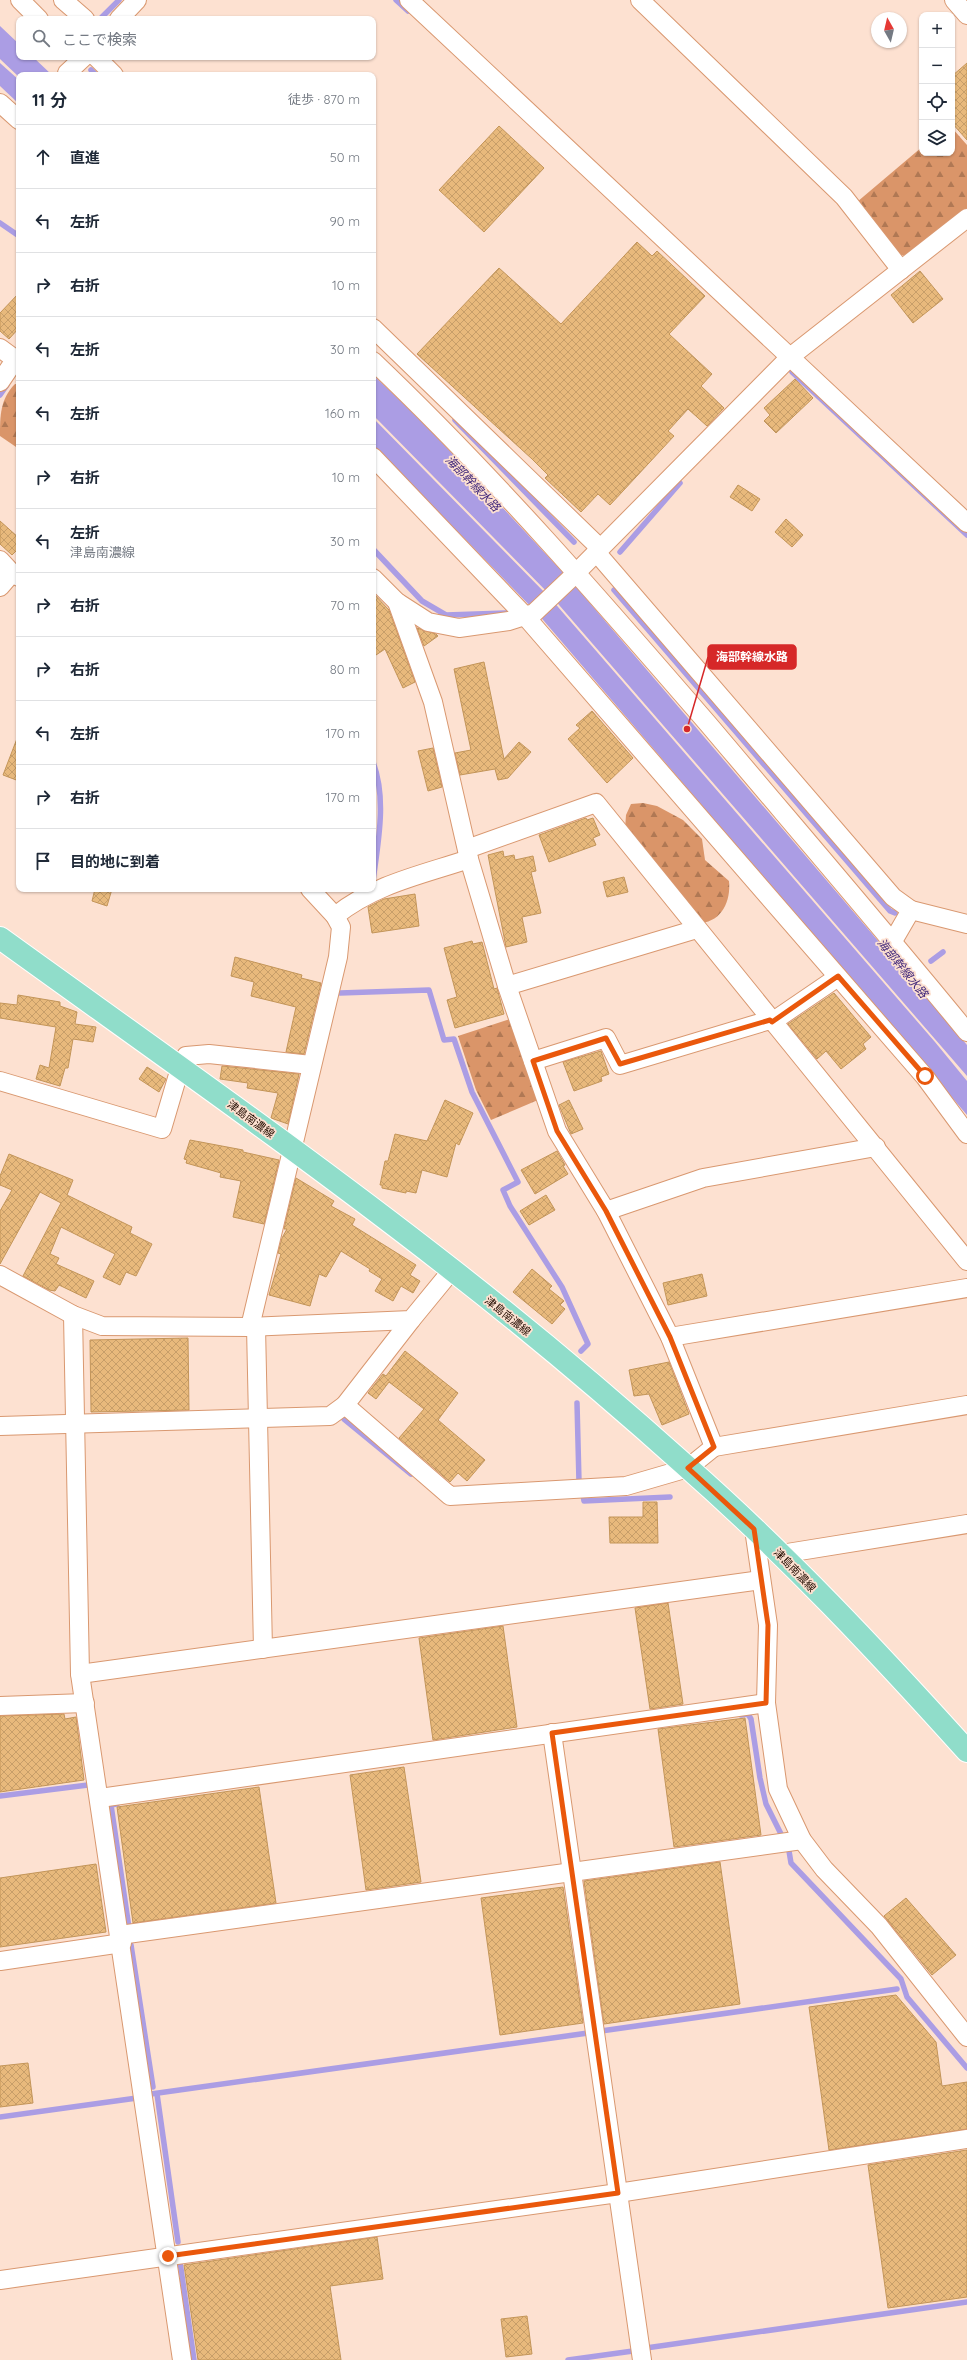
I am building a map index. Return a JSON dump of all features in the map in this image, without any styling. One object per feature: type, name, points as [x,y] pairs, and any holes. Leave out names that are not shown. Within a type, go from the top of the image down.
[{"type":"main road","name":"津島南濃線","points":[[0,938],[291,1148],[452,1270],[688,1468],[781,1554],[967,1751]]},
{"type":"street","points":[[20,0],[37,16]]},
{"type":"street","points":[[63,0],[82,16]]},
{"type":"street","points":[[122,16],[137,0]]},
{"type":"street","points":[[409,0],[967,523]]},
{"type":"street","points":[[640,0],[844,197],[901,270]]},
{"type":"street","points":[[954,0],[967,15]]},
{"type":"street","points":[[68,72],[81,60]]},
{"type":"street","points":[[99,60],[111,72]]},
{"type":"street","points":[[0,103],[16,117]]},
{"type":"street","points":[[376,581],[397,602],[428,622],[459,628],[509,621],[529,614],[574,575],[790,357],[967,218]]},
{"type":"street","points":[[376,331],[598,550],[893,897],[911,910],[967,924]]},
{"type":"street","points":[[0,348],[16,360]]},
{"type":"street","points":[[0,382],[16,362]]},
{"type":"street","points":[[376,364],[426,411],[574,575],[893,941],[967,1032]]},
{"type":"street","points":[[376,460],[529,614],[925,1076],[967,1134]]},
{"type":"street","points":[[0,560],[16,575],[0,587]]},
{"type":"street","points":[[397,602],[433,702],[468,854],[507,986],[557,1131],[606,1211],[670,1337],[714,1447]]},
{"type":"street","points":[[376,890],[596,803],[771,1021],[876,1147],[967,1261]]},
{"type":"street","points":[[263,1649],[258,1420],[253,1327],[291,1148],[338,957],[341,927],[335,916],[313,892]]},
{"type":"street","points":[[335,916],[352,903],[372,892]]},
{"type":"street","points":[[893,941],[911,910]]},
{"type":"street","points":[[507,986],[697,929]]},
{"type":"street","points":[[533,1061],[606,1038],[620,1064],[771,1021],[838,976]]},
{"type":"street","points":[[0,1081],[162,1130],[180,1068],[186,1056],[209,1054],[311,1065]]},
{"type":"street","points":[[606,1211],[703,1178],[876,1147]]},
{"type":"street","points":[[0,1414],[75,1418],[258,1420],[330,1416],[345,1406],[411,1320],[452,1270]]},
{"type":"street","points":[[0,1275],[74,1315],[102,1326],[253,1327],[411,1320]]},
{"type":"street","points":[[670,1337],[967,1288]]},
{"type":"street","points":[[74,1315],[80,1674],[121,1939],[182,2360]]},
{"type":"street","points":[[345,1406],[450,1496],[626,1486],[688,1468],[714,1447],[967,1405]]},
{"type":"street","points":[[0,1426],[75,1418]]},
{"type":"street","points":[[781,1554],[967,1524]]},
{"type":"street","points":[[754,1529],[768,1625],[766,1703],[778,1789],[802,1840],[824,1869],[879,1926],[967,2037]]},
{"type":"street","points":[[80,1674],[761,1580]]},
{"type":"street","points":[[0,1706],[85,1703]]},
{"type":"street","points":[[100,1798],[766,1703]]},
{"type":"street","points":[[552,1733],[642,2360]]},
{"type":"street","points":[[0,1961],[121,1939],[572,1872],[802,1840]]},
{"type":"street","points":[[0,2280],[618,2193],[967,2139]]},
{"type":"green space","points":[[955,131],[967,145],[967,208],[910,254],[898,256],[857,202],[919,150],[919,156],[955,156]]},
{"type":"green space","points":[[16,384],[16,447],[0,436],[2,408],[6,396]]},
{"type":"green space","points":[[643,803],[657,806],[683,820],[702,839],[705,860],[729,881],[727,903],[720,914],[715,918],[701,923],[625,829],[626,815],[631,804]]},
{"type":"green space","points":[[510,1019],[538,1100],[491,1120],[476,1090],[458,1036]]},
{"type":"water","points":[[0,26],[16,41],[16,60],[36,60],[49,72],[16,72],[16,74],[0,59]]},
{"type":"water","points":[[0,63],[16,77],[16,101],[0,86]]},
{"type":"water","points":[[376,378],[418,417],[571,581],[967,1045],[967,1076],[553,598],[376,418]]},
{"type":"water","points":[[376,421],[552,600],[935,1042],[967,1081],[967,1115],[538,614],[376,448]]},
{"type":"building","points":[[967,63],[967,140],[955,126],[955,73]]},
{"type":"building","points":[[499,126],[544,168],[484,232],[439,190]]},
{"type":"building","points":[[637,242],[652,256],[657,251],[705,296],[669,334],[712,374],[701,386],[724,408],[707,426],[688,409],[668,431],[674,436],[610,505],[598,494],[581,512],[545,478],[548,475],[532,459],[417,354],[499,268],[561,324]]},
{"type":"building","points":[[920,271],[943,299],[913,323],[891,295]]},
{"type":"building","points":[[16,296],[16,331],[9,339],[0,331],[0,313]]},
{"type":"building","points":[[795,379],[813,398],[776,433],[764,421],[770,415],[764,408]]},
{"type":"building","points":[[738,485],[760,499],[752,511],[730,497]]},
{"type":"building","points":[[786,519],[803,535],[792,547],[775,532]]},
{"type":"building","points":[[0,521],[16,535],[16,551],[12,555],[0,544]]},
{"type":"building","points":[[376,596],[389,610],[415,682],[403,688],[385,649],[376,655]]},
{"type":"building","points":[[417,628],[436,634],[438,636],[424,646]]},
{"type":"building","points":[[484,662],[504,759],[519,742],[531,752],[508,778],[498,780],[495,769],[460,775],[455,753],[471,750],[454,669]]},
{"type":"building","points":[[592,711],[633,758],[607,783],[568,739],[580,728],[576,725]]},
{"type":"building","points":[[16,741],[16,780],[3,775]]},
{"type":"building","points":[[433,748],[442,787],[428,791],[418,751]]},
{"type":"building","points":[[586,818],[587,820],[593,818],[600,835],[593,838],[596,845],[549,862],[539,835]]},
{"type":"building","points":[[503,851],[504,857],[514,855],[515,860],[533,856],[536,871],[531,872],[541,913],[522,917],[527,942],[506,947],[488,855]]},
{"type":"building","points":[[624,877],[628,892],[607,897],[603,882]]},
{"type":"building","points":[[94,892],[111,892],[107,906],[92,901]]},
{"type":"building","points":[[415,894],[419,926],[372,933],[368,907],[384,899]]},
{"type":"building","points":[[472,941],[473,944],[482,942],[494,989],[497,988],[504,1014],[455,1028],[447,1000],[457,997],[444,948]]},
{"type":"building","points":[[235,957],[302,975],[301,978],[321,983],[304,1054],[286,1052],[296,1007],[251,996],[254,982],[231,976]]},
{"type":"building","points":[[834,993],[871,1037],[863,1044],[866,1049],[841,1069],[826,1051],[817,1059],[788,1024]]},
{"type":"building","points":[[18,995],[60,1002],[60,1006],[77,1012],[75,1024],[96,1027],[93,1042],[73,1039],[68,1068],[65,1068],[60,1086],[36,1079],[40,1065],[49,1068],[56,1027],[0,1018],[0,1003],[17,1005]]},
{"type":"building","points":[[601,1051],[609,1074],[601,1077],[602,1081],[574,1091],[563,1062]]},
{"type":"building","points":[[222,1066],[299,1074],[288,1124],[271,1118],[278,1093],[247,1088],[248,1083],[220,1079]]},
{"type":"building","points":[[147,1067],[166,1079],[159,1092],[139,1079]]},
{"type":"building","points":[[445,1100],[473,1113],[459,1145],[456,1143],[447,1177],[422,1170],[416,1193],[406,1191],[406,1193],[382,1188],[382,1185],[380,1185],[385,1161],[388,1161],[395,1134],[427,1141]]},
{"type":"building","points":[[569,1100],[583,1129],[571,1134],[559,1105]]},
{"type":"building","points":[[190,1140],[243,1150],[243,1152],[279,1160],[264,1224],[233,1217],[241,1181],[220,1177],[221,1173],[186,1163],[187,1160],[184,1159]]},
{"type":"building","points":[[557,1151],[568,1174],[535,1194],[521,1170]]},
{"type":"building","points":[[9,1154],[73,1180],[67,1195],[132,1227],[130,1233],[152,1244],[136,1276],[126,1272],[120,1285],[103,1277],[115,1254],[61,1227],[50,1254],[59,1258],[56,1264],[94,1281],[86,1298],[59,1285],[55,1291],[49,1290],[23,1276],[61,1203],[40,1192],[0,1264],[0,1211],[12,1190],[0,1185],[0,1176]]},
{"type":"building","points":[[296,1178],[334,1201],[331,1206],[355,1219],[352,1225],[416,1265],[410,1275],[420,1281],[413,1293],[401,1286],[393,1301],[375,1291],[382,1279],[369,1271],[370,1269],[341,1251],[326,1277],[319,1274],[310,1306],[269,1295],[281,1254],[278,1253],[282,1238],[287,1229],[284,1229]]},
{"type":"building","points":[[546,1195],[555,1210],[529,1225],[520,1211]]},
{"type":"building","points":[[532,1269],[552,1286],[549,1289],[564,1301],[560,1305],[565,1309],[552,1324],[513,1292]]},
{"type":"building","points":[[702,1274],[707,1296],[668,1305],[663,1283]]},
{"type":"building","points":[[188,1338],[189,1410],[91,1412],[90,1340]]},
{"type":"building","points":[[405,1351],[458,1393],[438,1420],[485,1460],[467,1481],[458,1473],[450,1482],[399,1438],[424,1409],[389,1382],[376,1399],[368,1393],[383,1374],[386,1376]]},
{"type":"building","points":[[669,1362],[689,1414],[662,1425],[649,1394],[634,1396],[629,1370]]},
{"type":"building","points":[[643,1502],[657,1502],[658,1543],[610,1543],[609,1517],[643,1517]]},
{"type":"building","points":[[668,1603],[683,1704],[650,1709],[635,1608]]},
{"type":"building","points":[[503,1626],[517,1727],[433,1740],[419,1638]]},
{"type":"building","points":[[64,1714],[65,1719],[76,1717],[84,1780],[0,1792],[0,1716]]},
{"type":"building","points":[[745,1718],[761,1835],[674,1847],[658,1729]]},
{"type":"building","points":[[404,1767],[421,1882],[366,1890],[350,1775]]},
{"type":"building","points":[[259,1787],[276,1903],[133,1923],[117,1807]]},
{"type":"building","points":[[720,1862],[740,2004],[604,2024],[584,1881]]},
{"type":"building","points":[[96,1864],[106,1932],[0,1947],[0,1878]]},
{"type":"building","points":[[563,1887],[583,2023],[500,2035],[481,1898]]},
{"type":"building","points":[[906,1898],[956,1955],[932,1975],[884,1916]]},
{"type":"building","points":[[896,1995],[936,2042],[942,2086],[967,2082],[967,2129],[829,2150],[809,2007]]},
{"type":"building","points":[[28,2063],[33,2103],[0,2107],[0,2066]]},
{"type":"building","points":[[967,2150],[967,2297],[888,2308],[868,2165]]},
{"type":"building","points":[[377,2237],[383,2279],[330,2286],[341,2360],[198,2360],[184,2265]]},
{"type":"building","points":[[527,2316],[532,2354],[506,2357],[501,2319]]},
{"type":"waterway","points":[[103,16],[119,0]]},
{"type":"waterway","points":[[396,0],[408,11]]},
{"type":"waterway","points":[[0,223],[16,234]]},
{"type":"waterway","points":[[792,372],[967,535]]},
{"type":"waterway","points":[[0,395],[7,385]]},
{"type":"waterway","points":[[455,420],[574,542]]},
{"type":"waterway","points":[[620,552],[680,483]]},
{"type":"waterway","points":[[376,552],[422,601],[446,615],[506,613]]},
{"type":"waterway","points":[[614,590],[890,911],[895,913]]},
{"type":"waterway","points":[[376,772],[380,791],[380,821],[376,858]]},
{"type":"waterway","points":[[931,961],[943,952]]},
{"type":"waterway","points":[[340,993],[429,990],[444,1040],[454,1039],[472,1092],[518,1182],[503,1190],[510,1206],[562,1287],[588,1344],[581,1351]]},
{"type":"waterway","points":[[577,1403],[579,1482]]},
{"type":"waterway","points":[[344,1419],[411,1474]]},
{"type":"waterway","points":[[579,1495],[583,1495],[584,1501],[670,1497]]},
{"type":"waterway","points":[[741,1715],[748,1714],[751,1719],[760,1778],[766,1804],[782,1836]]},
{"type":"waterway","points":[[0,1796],[88,1785]]},
{"type":"waterway","points":[[117,1804],[111,1805],[129,1928]]},
{"type":"waterway","points":[[788,1845],[791,1863],[901,1979],[907,1997],[967,2068]]},
{"type":"waterway","points":[[131,1945],[153,2087]]},
{"type":"waterway","points":[[601,2031],[897,1989]]},
{"type":"waterway","points":[[151,2094],[588,2033]]},
{"type":"waterway","points":[[157,2094],[178,2242]]},
{"type":"waterway","points":[[0,2117],[137,2098]]},
{"type":"waterway","points":[[180,2262],[194,2360]]},
{"type":"waterway","points":[[646,2348],[967,2302]]},
{"type":"waterway","points":[[568,2360],[633,2351]]},
{"type":"place","name":"海部幹線水路","points":[[687,729]]},
{"type":"route","points":[[168,2256],[618,2193],[552,1733],[766,1703],[768,1625],[754,1529],[688,1468],[714,1447],[670,1337],[606,1211],[557,1131],[533,1061],[606,1038],[620,1064],[770,1020],[772,1022],[838,976],[925,1076]]}]
